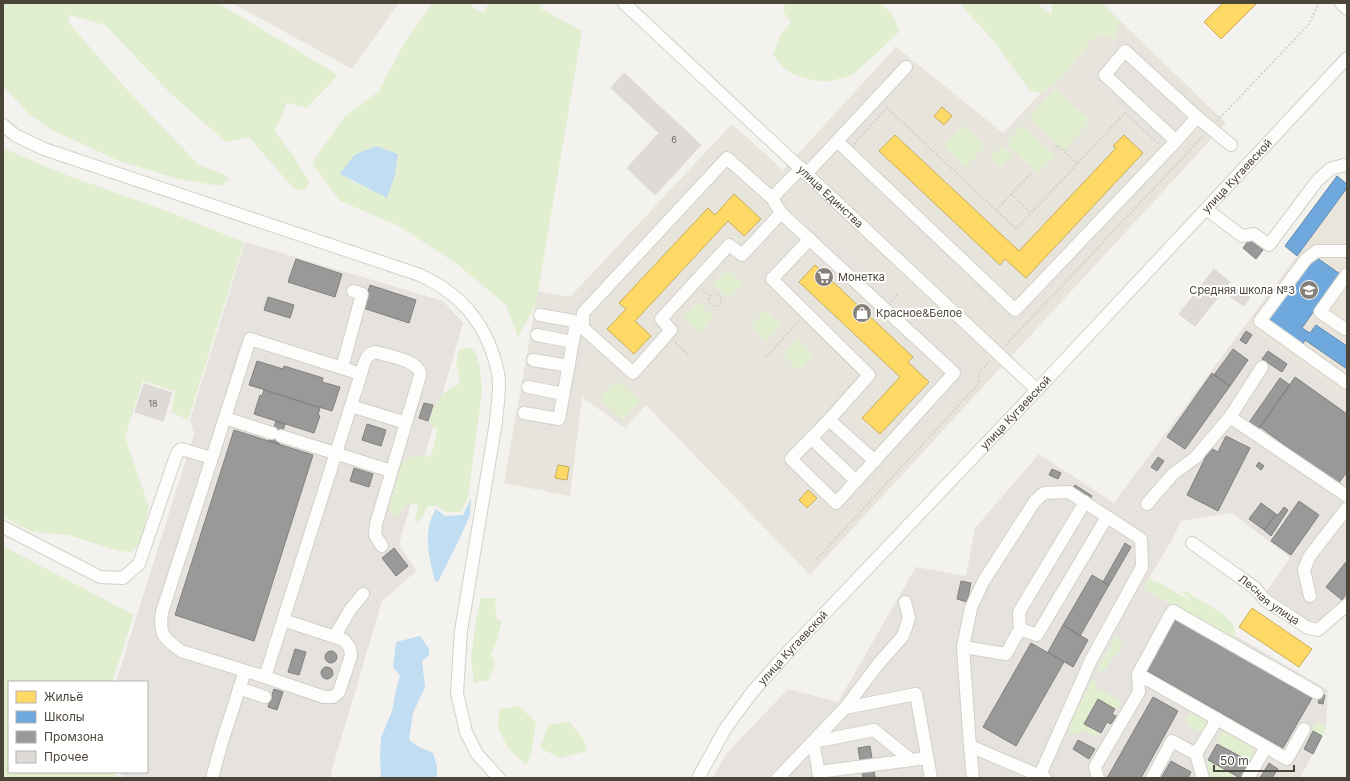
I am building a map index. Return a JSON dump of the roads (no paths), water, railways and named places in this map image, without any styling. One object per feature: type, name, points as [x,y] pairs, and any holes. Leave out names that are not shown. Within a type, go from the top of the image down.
[{"type":"street","name":"улица Единства","points":[[624,3],[1037,390]]},
{"type":"street","points":[[1341,3],[1347,9]]},
{"type":"street","points":[[1176,141],[1105,75],[1125,51],[1231,146]]},
{"type":"street","name":"улица Кугаевской","points":[[698,778],[725,729],[763,680],[798,640],[1037,390],[1347,58]]},
{"type":"street","points":[[772,198],[836,141],[906,67]]},
{"type":"street","points":[[836,141],[1014,310],[1176,141],[1197,117]]},
{"type":"street","points":[[3,125],[15,135],[44,149],[435,282],[447,290],[474,316],[488,340],[498,374],[498,396],[496,422],[461,632],[457,693],[466,732],[477,754],[499,778]]},
{"type":"street","points":[[524,413],[559,419],[569,366],[583,313],[727,158],[772,198],[781,213],[810,239],[954,373],[836,503],[791,459],[829,420],[869,375],[772,279],[810,239]]},
{"type":"street","points":[[1206,209],[1242,236],[1254,234],[1269,245],[1317,181],[1330,169],[1344,165],[1347,166]]},
{"type":"street","points":[[537,335],[577,333],[632,372],[671,330],[661,320],[729,245],[742,255],[781,213]]},
{"type":"street","points":[[1347,251],[1317,251],[1306,259],[1260,321],[1347,383]]},
{"type":"street","points":[[1347,274],[1320,312],[1347,329]]},
{"type":"street","points":[[342,368],[362,294],[353,291]]},
{"type":"street","points":[[540,315],[574,321],[577,333]]},
{"type":"street","points":[[283,620],[335,636],[344,640],[350,648],[351,656],[339,692],[333,697],[324,697],[181,651],[171,644],[163,635],[160,623],[162,612],[250,339],[361,374]]},
{"type":"street","points":[[265,677],[366,358],[371,353],[375,352],[411,362],[420,372],[420,379],[376,524],[375,535],[382,546]]},
{"type":"street","points":[[533,360],[569,366]]},
{"type":"street","points":[[1147,504],[1173,474],[1195,458],[1230,418],[1262,367]]},
{"type":"street","points":[[528,387],[564,394]]},
{"type":"street","points":[[351,406],[406,423]]},
{"type":"street","points":[[225,418],[392,471]]},
{"type":"street","points":[[1230,418],[1347,496]]},
{"type":"street","points":[[829,420],[874,461]]},
{"type":"street","points":[[811,438],[856,481]]},
{"type":"street","points":[[3,527],[100,577],[123,578],[139,564],[177,453],[181,449],[212,458]]},
{"type":"street","points":[[970,746],[1043,777],[1092,660],[1142,567],[1141,539],[1069,492],[1044,493],[1035,501],[983,582],[971,608],[963,647],[970,746],[973,778]]},
{"type":"street","points":[[963,647],[1006,654],[1020,629],[1019,612],[1085,502]]},
{"type":"street","points":[[1310,596],[1304,570],[1309,557],[1347,508]]},
{"type":"street","points":[[1020,629],[1037,635],[1107,516]]},
{"type":"street","name":"Лесная улица","points":[[1192,543],[1255,588],[1264,600],[1308,628],[1318,630],[1347,605]]},
{"type":"street","points":[[335,636],[350,610],[363,594]]},
{"type":"street","points":[[778,778],[845,708],[879,663],[903,636],[909,618],[905,602]]},
{"type":"street","points":[[1098,778],[1095,767],[1139,692],[1138,674],[1173,611],[1317,693]]},
{"type":"street","points":[[212,778],[245,671]]},
{"type":"street","points":[[1138,674],[1287,759],[1304,729]]},
{"type":"street","points":[[239,688],[265,697]]},
{"type":"street","points":[[845,708],[916,694],[931,778]]},
{"type":"street","points":[[1196,754],[1217,719]]},
{"type":"street","points":[[813,742],[874,730],[911,760]]},
{"type":"street","points":[[1152,778],[1172,741],[1196,754],[1204,778]]},
{"type":"street","points":[[813,742],[819,775],[927,758]]},
{"type":"street","points":[[1248,778],[1266,747]]},
{"type":"water","points":[[376,146],[398,154],[395,175],[387,198],[340,174],[354,155]]},
{"type":"water","points":[[471,498],[470,515],[438,582],[435,581],[428,544],[429,526],[432,517],[436,509],[445,516],[463,515]]},
{"type":"water","points":[[420,636],[429,649],[429,655],[422,661],[425,687],[413,713],[409,740],[419,747],[433,753],[437,766],[437,778],[381,778],[381,738],[392,711],[400,676],[393,667],[396,642]]},
{"type":"place","name":"Монетка","points":[[824,277]]},
{"type":"place","name":"Средняя школа №3","points":[[1309,290]]},
{"type":"place","name":"Красное&Белое","points":[[862,313]]}]
